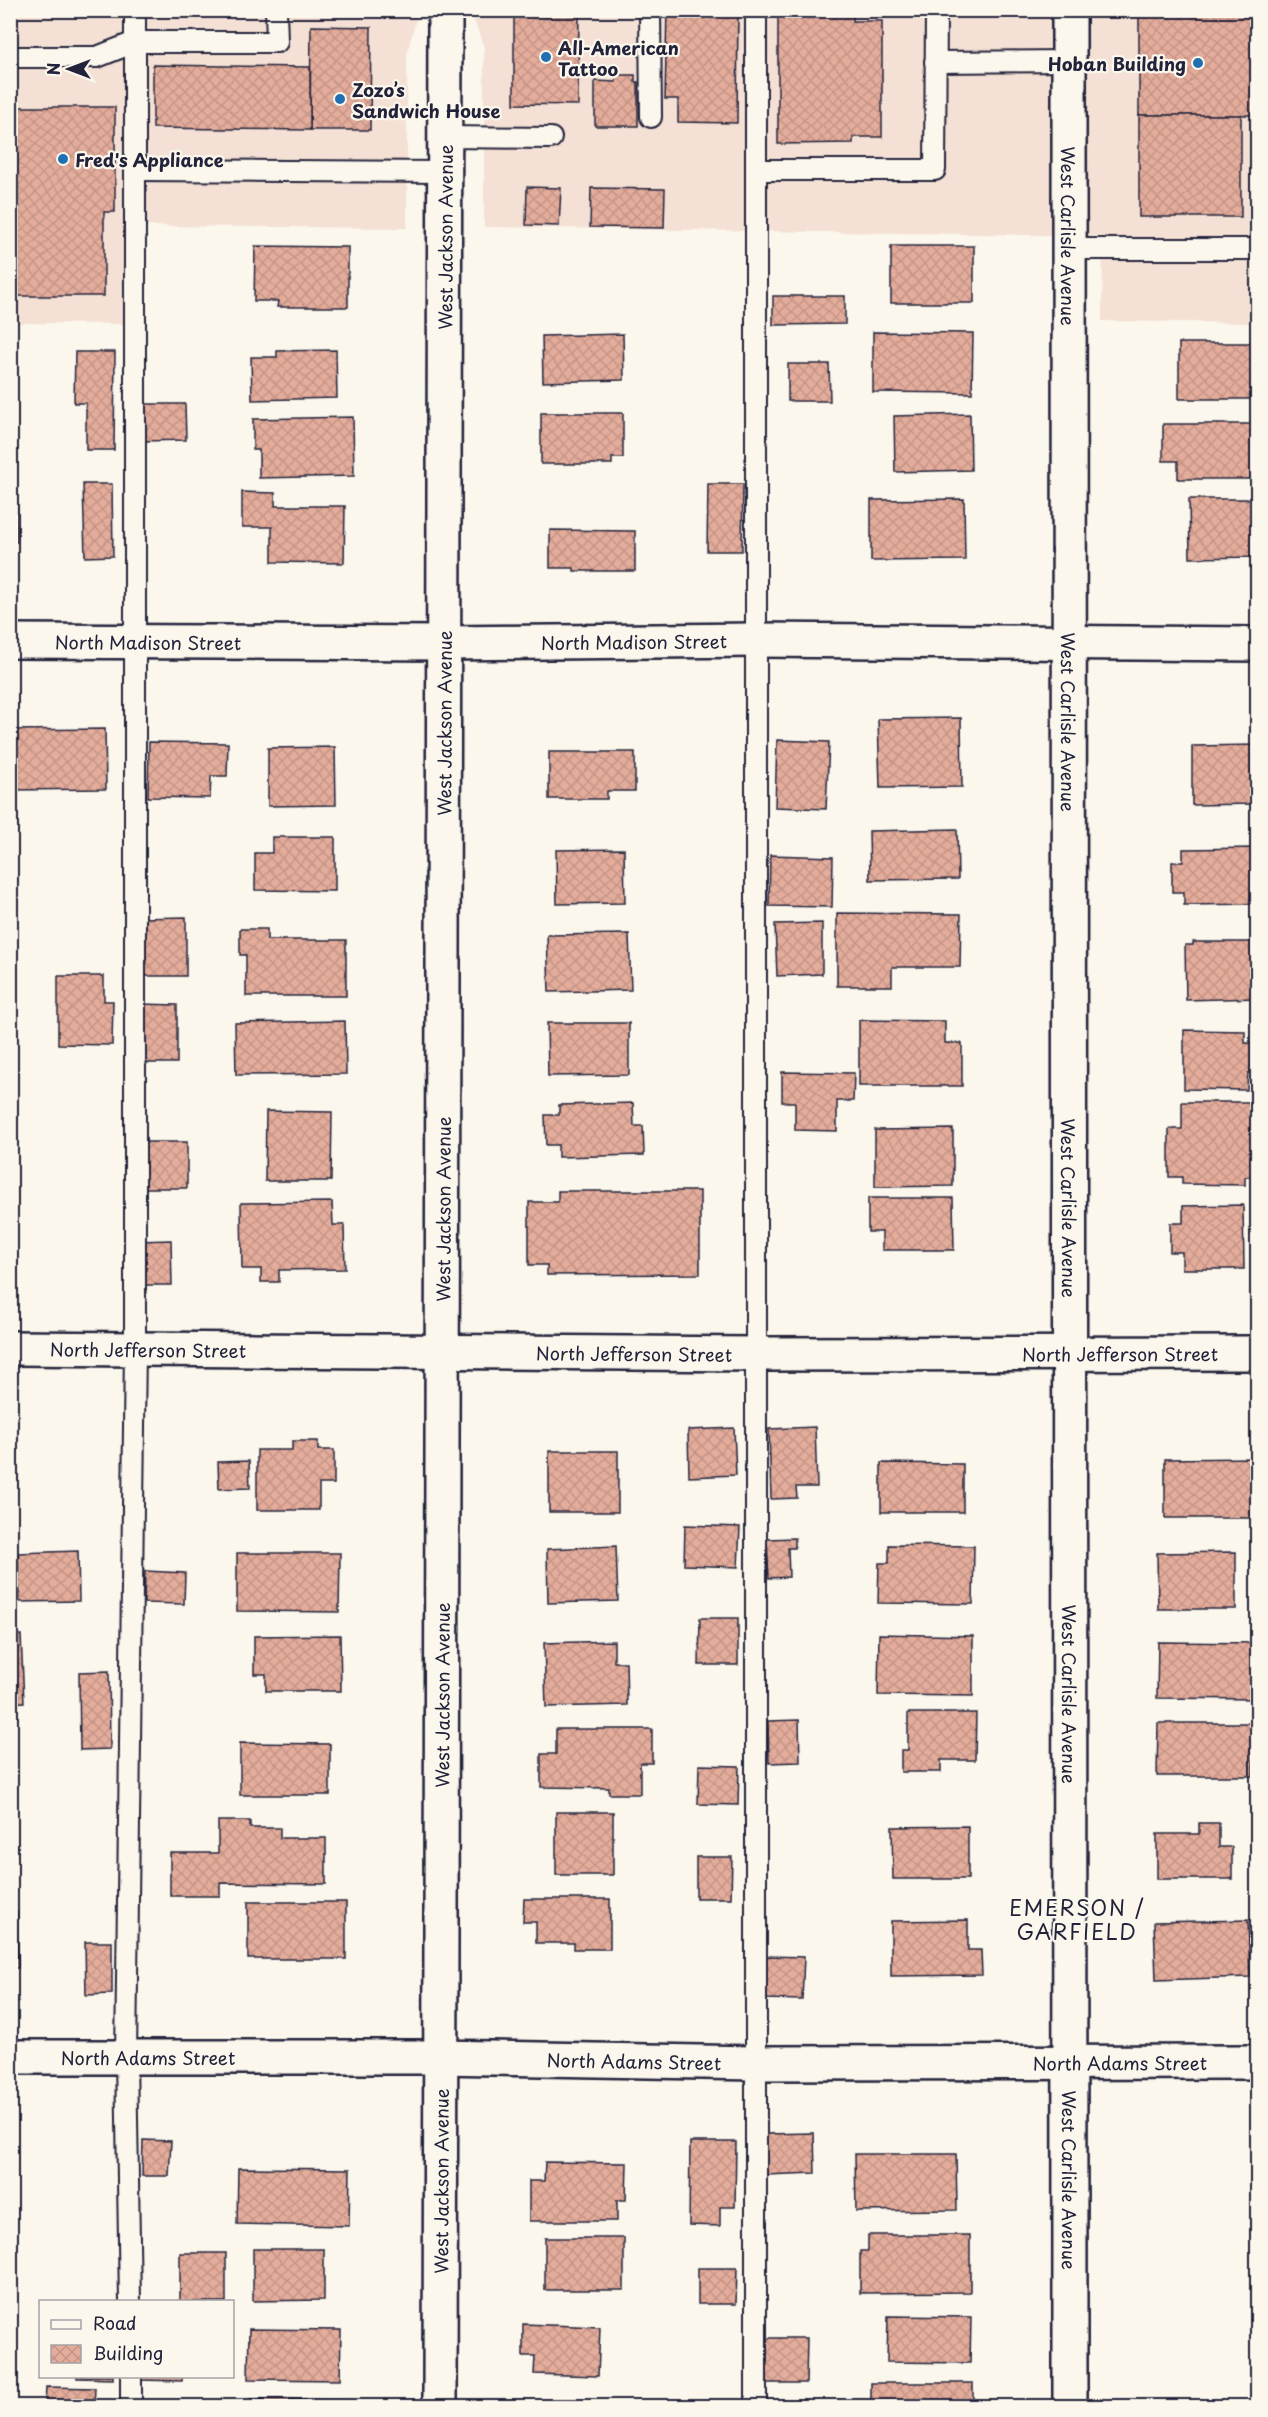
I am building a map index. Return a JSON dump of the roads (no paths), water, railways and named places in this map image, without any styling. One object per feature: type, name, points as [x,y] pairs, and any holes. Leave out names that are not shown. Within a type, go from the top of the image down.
[{"type":"street","name":"West Jackson Avenue","points":[[440,2406],[446,10]]},
{"type":"street","name":"West Carlisle Avenue","points":[[1069,10],[1070,2406]]},
{"type":"street","name":"North Madison Street","points":[[10,641],[446,643],[758,640],[1257,644]]},
{"type":"street","name":"North Jefferson Street","points":[[10,1348],[756,1354],[1257,1353]]},
{"type":"street","name":"North Adams Street","points":[[10,2057],[440,2057],[756,2063],[1257,2062]]},
{"type":"lane","points":[[130,2300],[126,2057],[135,1348],[135,10]]},
{"type":"lane","points":[[10,57],[97,57],[135,42],[277,42],[276,10]]},
{"type":"lane","points":[[650,10],[651,117]]},
{"type":"lane","points":[[756,10],[758,640],[756,2406]]},
{"type":"lane","points":[[757,170],[935,170],[936,10]]},
{"type":"lane","points":[[935,62],[1069,61]]},
{"type":"lane","points":[[446,137],[551,138]]},
{"type":"lane","points":[[135,170],[446,172]]},
{"type":"lane","points":[[1068,249],[1257,249]]},
{"type":"lane","points":[[131,2378],[131,2406]]},
{"type":"place","name":"All-American Tattoo","points":[[546,57]]},
{"type":"place","name":"Hoban Building","points":[[1198,63]]},
{"type":"place","name":"Zozo’s Sandwich House","points":[[340,99]]},
{"type":"place","name":"Fred's Appliance","points":[[63,159]]},
{"type":"district","name":"EMERSON / GARFIELD","points":[[1077,1919]]}]
